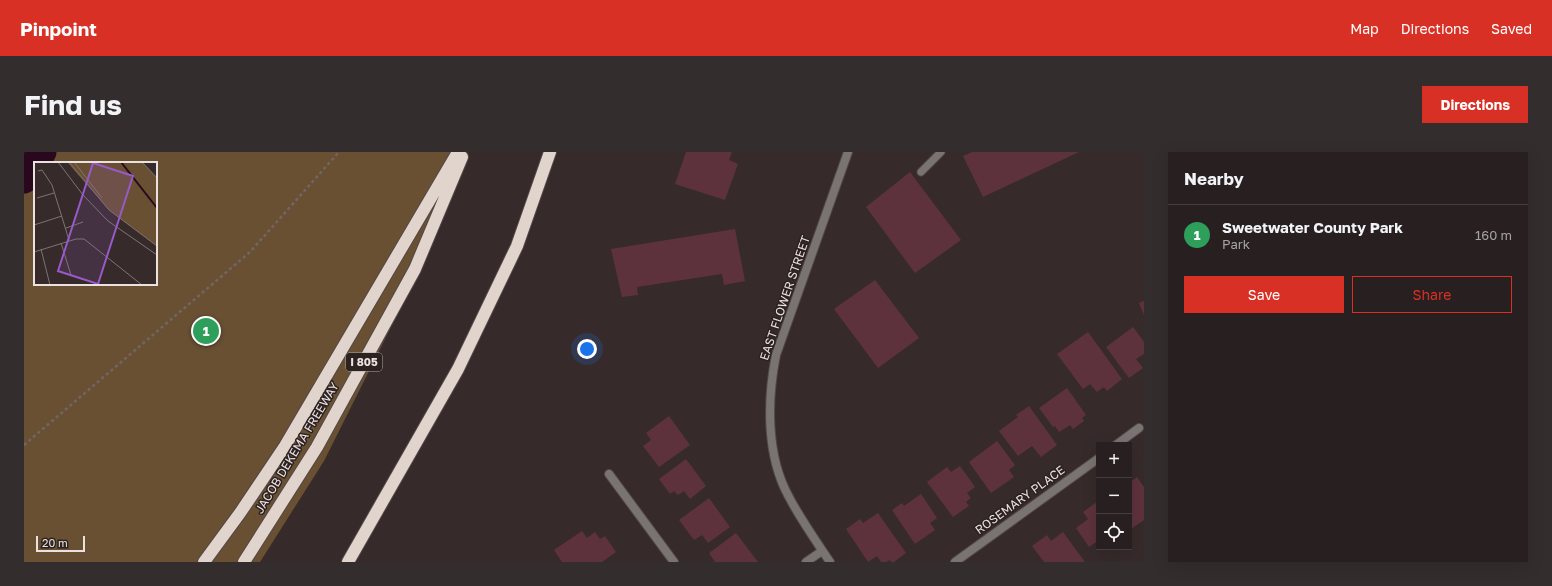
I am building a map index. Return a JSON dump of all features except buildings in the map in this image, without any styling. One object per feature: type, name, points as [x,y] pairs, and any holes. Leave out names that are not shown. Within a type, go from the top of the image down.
[{"type":"highway","points":[[204,562],[240,513],[285,446],[458,152]]},
{"type":"highway","name":"JACOB DEKEMA FREEWAY","points":[[244,562],[317,447],[411,276],[464,152]]},
{"type":"highway","points":[[348,562],[458,369],[517,246],[550,152]]},
{"type":"street","name":"EAST FLOWER STREET","points":[[830,562],[788,496],[781,479],[772,440],[770,398],[776,356],[848,152]]},
{"type":"street","points":[[1120,442],[1139,428]]},
{"type":"street","name":"ROSEMARY PLACE","points":[[955,562],[1096,460]]},
{"type":"street","points":[[608,474],[674,562]]},
{"type":"street","points":[[806,562],[822,550]]},
{"type":"lane","points":[[921,172],[941,152]]},
{"type":"path","points":[[24,446],[250,252],[339,152]]},
{"type":"shaded area","points":[[24,152],[466,152],[420,269],[324,461],[260,562],[24,562]]},
{"type":"waterway","points":[[35,162],[42,152]]},
{"type":"waterway","points":[[24,179],[34,164]]},
{"type":"place","name":"Sweetwater County Park","points":[[206,331]]}]
